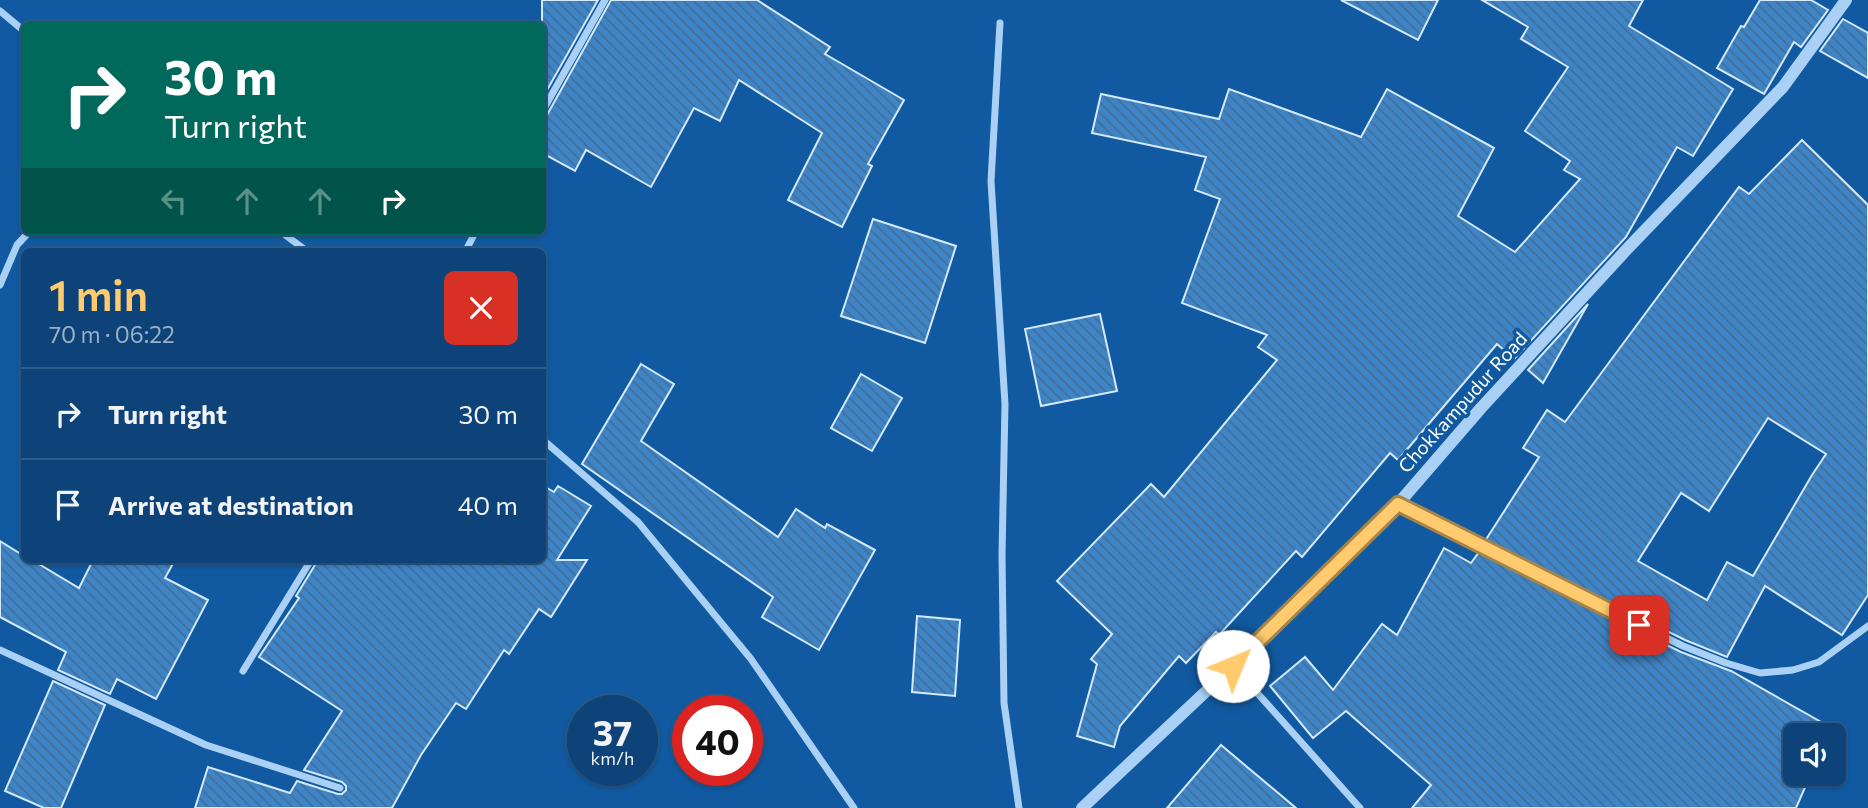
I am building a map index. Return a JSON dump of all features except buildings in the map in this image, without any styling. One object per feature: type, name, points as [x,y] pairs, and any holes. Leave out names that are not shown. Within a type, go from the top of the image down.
[{"type":"street","points":[[546,105],[604,0]]},
{"type":"street","name":"Chokkampudur Road","points":[[1082,808],[1233,666],[1398,504],[1480,408],[1628,248],[1783,87],[1846,0]]},
{"type":"street","points":[[0,11],[21,28]]},
{"type":"street","points":[[1000,23],[991,181],[1005,404],[1002,555],[1004,703],[1019,808]]},
{"type":"street","points":[[0,285],[17,245],[26,235]]},
{"type":"street","points":[[285,235],[303,248]]},
{"type":"street","points":[[546,442],[638,522],[751,659],[854,808]]},
{"type":"street","points":[[1398,504],[1683,646],[1760,673],[1793,670],[1819,662],[1868,626]]},
{"type":"street","points":[[243,671],[310,563]]},
{"type":"street","points":[[0,650],[206,745],[340,789]]},
{"type":"street","points":[[1233,666],[1360,808]]},
{"type":"route","points":[[1233,666],[1398,504],[1639,625]]}]
